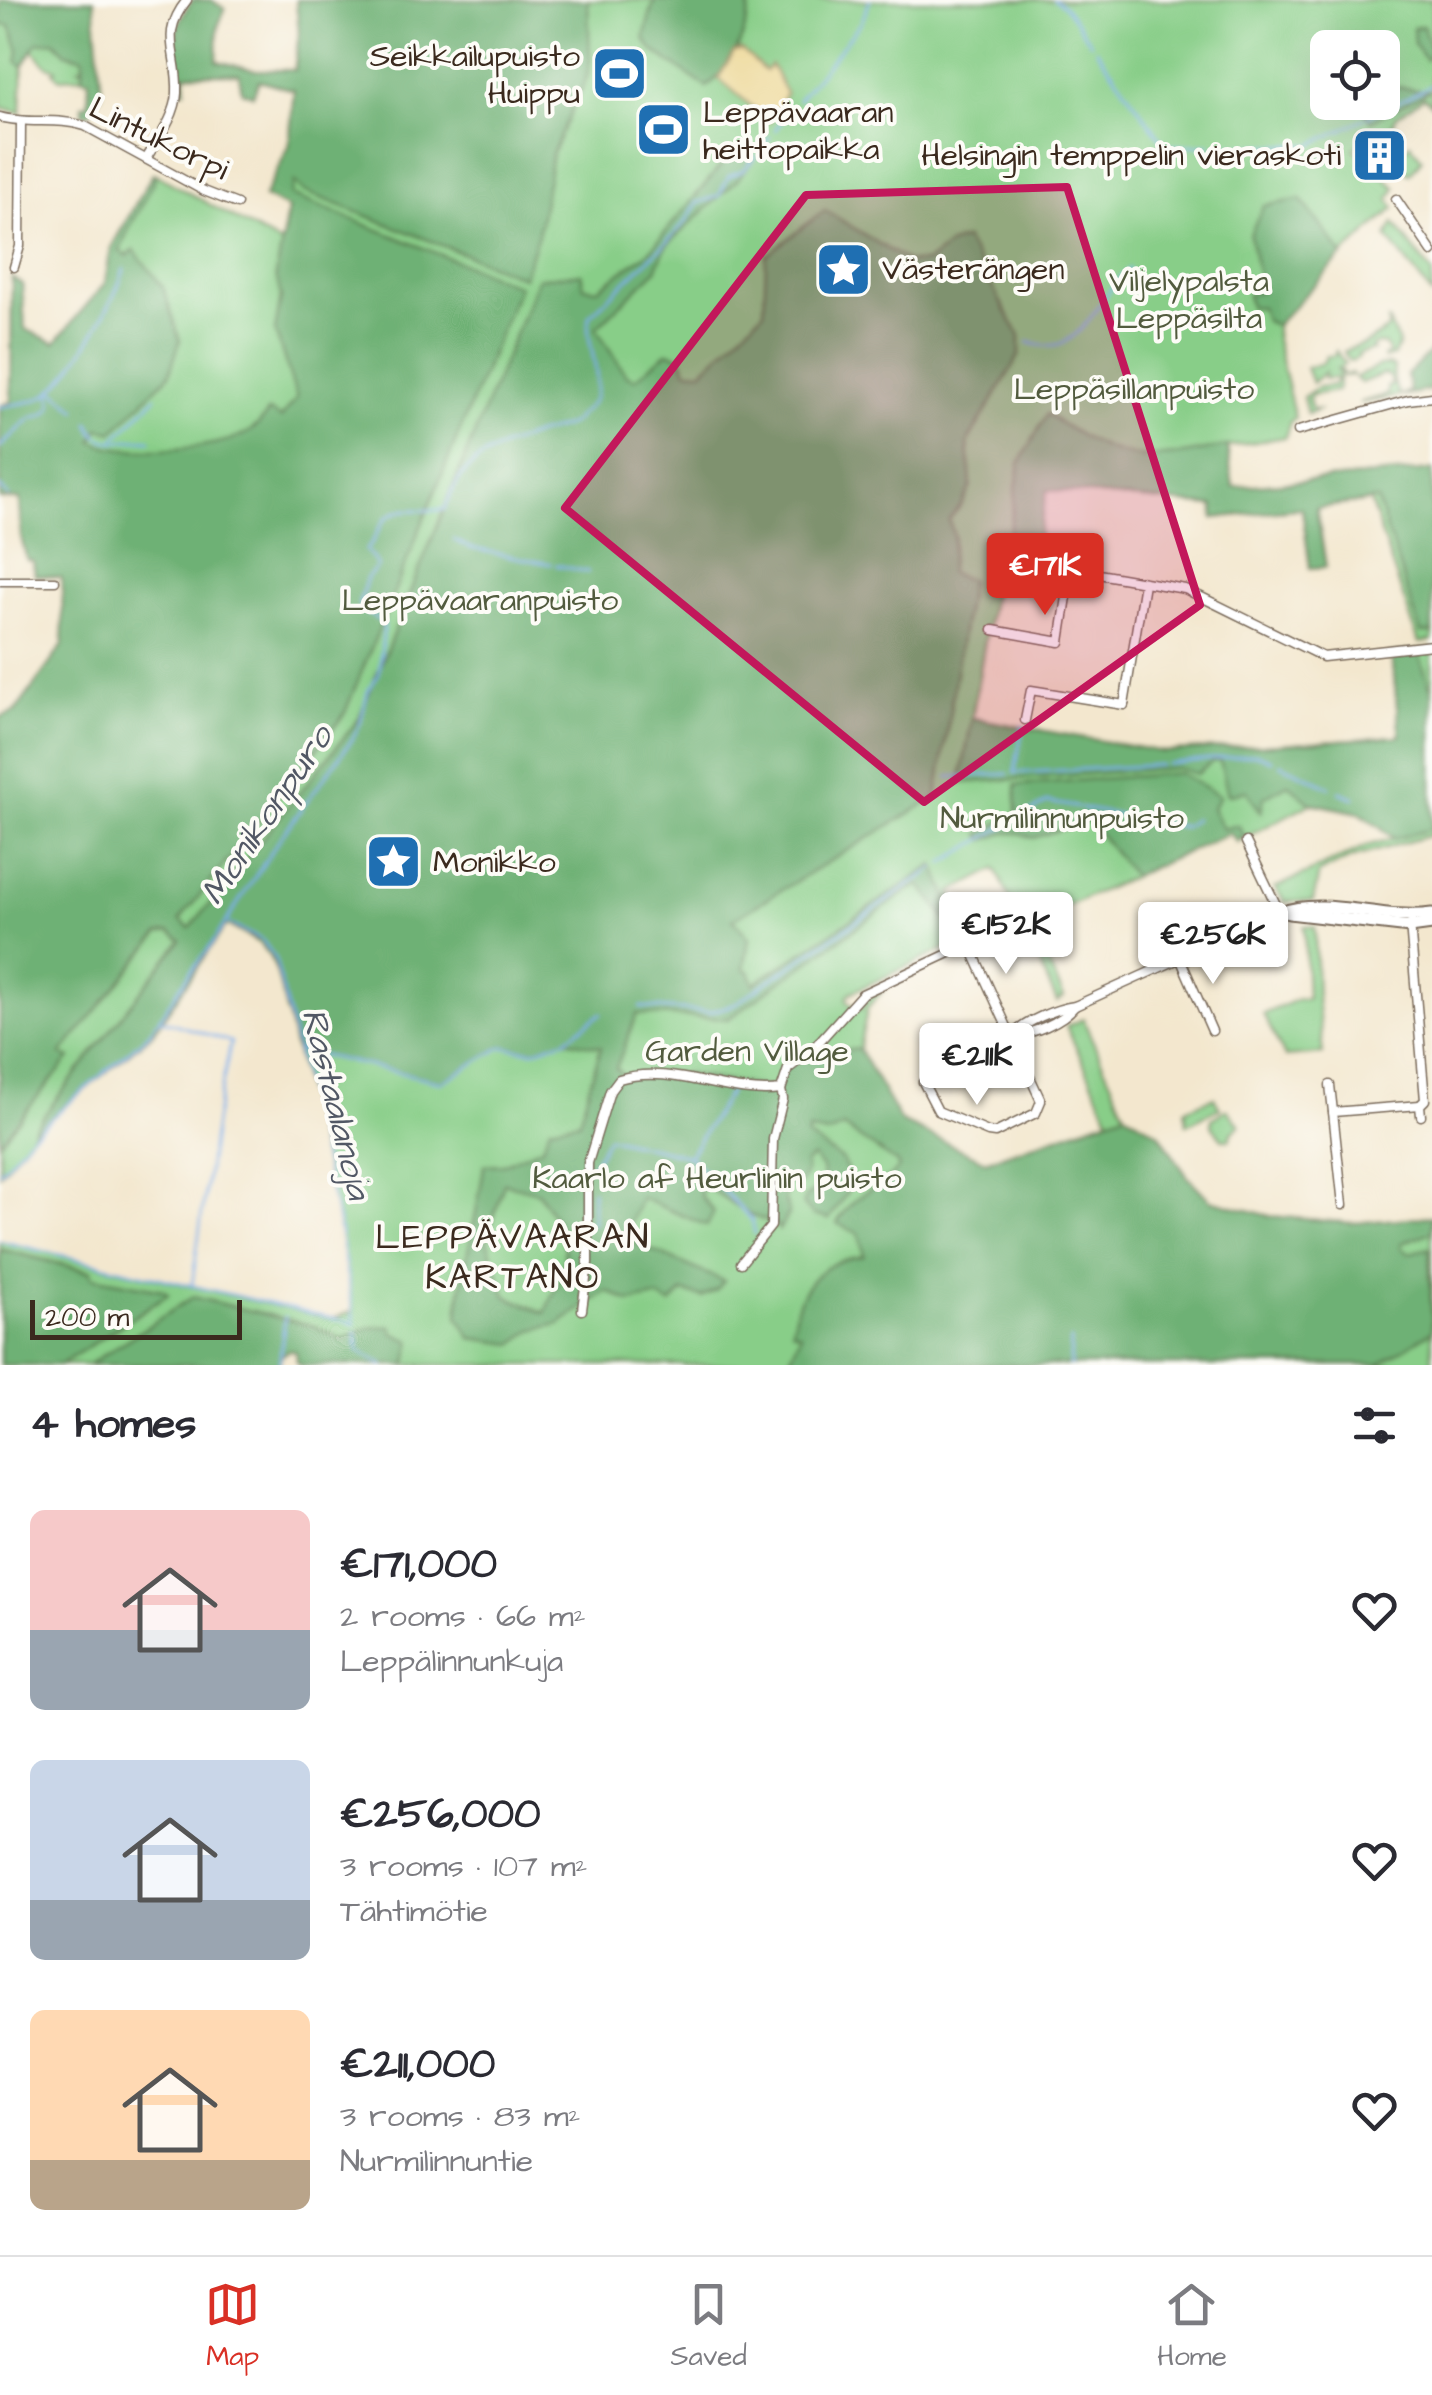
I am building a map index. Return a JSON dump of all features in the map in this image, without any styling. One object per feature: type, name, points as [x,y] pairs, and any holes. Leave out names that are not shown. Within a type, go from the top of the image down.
[{"type":"street","points":[[146,159],[174,109],[177,92],[171,27],[188,0]]},
{"type":"street","name":"Lintukorpi","points":[[0,117],[20,122],[77,124],[204,191],[237,204]]},
{"type":"street","points":[[14,267],[20,246],[20,122]]},
{"type":"street","points":[[1396,199],[1432,252]]},
{"type":"street","points":[[1298,431],[1432,397]]},
{"type":"street","points":[[1012,559],[1189,590],[1323,656],[1432,645]]},
{"type":"street","points":[[993,630],[1060,642],[1071,571]]},
{"type":"street","points":[[0,581],[29,576],[55,580]]},
{"type":"street","points":[[1025,720],[1032,690],[1124,705],[1144,582]]},
{"type":"street","points":[[1246,842],[1280,913]]},
{"type":"street","points":[[1012,1035],[1024,1035],[1054,1022],[1075,1006],[1300,906],[1432,924]]},
{"type":"street","points":[[1410,922],[1432,914]]},
{"type":"street","points":[[1333,1112],[1420,1105],[1425,1100],[1410,922]]},
{"type":"street","points":[[741,1263],[771,1226],[772,1139],[783,1099],[780,1090],[788,1069],[809,1053],[868,990],[969,944],[1040,1101],[1036,1113],[995,1134],[938,1111],[924,1082]]},
{"type":"street","points":[[1180,958],[1212,1031]]},
{"type":"street","points":[[582,1310],[588,1263],[588,1163],[615,1082],[624,1076],[673,1076],[739,1088],[780,1090]]},
{"type":"street","points":[[1330,1085],[1343,1204]]},
{"type":"street","points":[[1420,1105],[1421,1116]]},
{"type":"highlighted area","points":[[1067,187],[1200,605],[924,802],[565,508],[806,195]]},
{"type":"green space","points":[[0,0],[94,0],[71,55],[83,57],[83,66],[79,68],[83,69],[83,77],[60,78],[53,72],[56,69],[47,66],[33,50],[23,66],[21,113],[0,107]]},
{"type":"green space","points":[[0,0],[94,0],[102,93],[90,113],[83,114],[83,104],[88,104],[89,79],[83,78],[83,57],[66,53],[54,41],[37,43],[23,66],[17,62],[19,50],[10,26],[0,24]]},
{"type":"green space","name":"Leppävaaranpuisto","points":[[193,0],[211,0],[225,9],[218,26],[217,61],[255,70],[294,71],[299,33],[296,0],[1432,0],[1432,104],[1424,97],[1400,114],[1400,30],[1310,30],[1310,120],[1394,120],[1377,140],[1369,133],[1354,149],[1396,188],[1389,199],[1395,208],[1276,325],[1295,418],[1285,437],[1227,447],[1233,487],[1432,470],[1432,641],[1419,643],[1370,501],[1317,508],[1326,567],[1310,568],[1302,508],[1214,518],[1214,506],[1047,490],[1034,560],[1007,547],[1000,551],[972,718],[1163,752],[1400,736],[1392,654],[1432,648],[1432,835],[1351,858],[1319,873],[1313,901],[1285,902],[1275,888],[1366,846],[1394,838],[1360,813],[1311,803],[1237,842],[1230,833],[1045,916],[1033,931],[1064,997],[1057,1002],[996,869],[952,892],[972,937],[850,993],[847,998],[861,1009],[869,996],[884,990],[868,1007],[859,1049],[901,1122],[985,1161],[1109,1118],[1066,1026],[1083,1019],[1125,1113],[1159,1133],[1187,1176],[1210,1200],[1270,1216],[1353,1223],[1432,1216],[1432,1365],[383,1365],[314,1326],[193,1297],[88,1365],[60,1365],[167,1295],[162,1290],[92,1277],[91,1271],[3,1250],[0,1253],[0,1241],[333,1319],[353,1311],[338,1221],[275,966],[264,946],[231,927],[225,926],[153,1033],[34,1132],[0,1174],[0,717],[16,711],[63,645],[62,578],[35,575],[21,537],[20,499],[0,499],[0,406],[11,402],[12,278],[22,284],[25,329],[55,343],[105,283],[111,248],[153,173],[281,244],[288,208],[264,197],[289,146],[294,90],[259,80],[253,95],[242,92],[239,74],[185,74],[185,90],[181,90]]},
{"type":"green space","name":"Leppävaaranpuisto","points":[[193,0],[211,0],[225,9],[218,26],[217,61],[255,70],[295,70],[299,33],[296,0],[588,0],[590,60],[587,77],[552,154],[538,235],[523,277],[303,191],[294,182],[291,195],[519,286],[344,715],[180,920],[190,928],[358,720],[538,278],[581,273],[584,287],[598,289],[650,251],[736,147],[753,160],[666,246],[656,270],[596,328],[626,375],[635,379],[668,352],[680,356],[687,370],[702,371],[764,311],[766,256],[825,210],[908,262],[927,262],[950,244],[965,239],[1020,336],[1020,354],[968,442],[971,486],[949,520],[954,537],[949,573],[970,580],[937,797],[733,919],[749,938],[744,969],[749,971],[754,984],[934,865],[963,931],[959,935],[920,885],[728,1019],[637,1014],[616,1068],[623,1075],[687,1074],[768,1088],[774,1086],[784,1068],[809,1051],[859,1049],[901,1122],[986,1161],[1125,1113],[1159,1133],[1187,1176],[1210,1200],[1270,1216],[1353,1223],[1432,1216],[1432,1231],[1401,1244],[1409,1253],[1429,1248],[1432,1331],[1378,1365],[787,1365],[801,1334],[792,1330],[806,1289],[835,1263],[864,1256],[859,1234],[837,1223],[851,1204],[899,1168],[843,1127],[828,1134],[809,1131],[807,1136],[842,1160],[852,1179],[829,1219],[813,1215],[803,1204],[805,1197],[824,1184],[822,1168],[813,1157],[805,1163],[806,1172],[800,1184],[785,1182],[789,1213],[779,1230],[776,1224],[750,1215],[704,1185],[700,1195],[714,1212],[707,1226],[641,1198],[624,1238],[724,1281],[717,1290],[702,1297],[683,1292],[671,1304],[657,1297],[630,1302],[607,1291],[559,1324],[532,1330],[513,1344],[471,1338],[458,1316],[484,1165],[503,1164],[542,1147],[550,1127],[579,1121],[601,1047],[565,1040],[533,1051],[502,1047],[442,1082],[295,1050],[278,974],[270,957],[259,942],[225,926],[153,1033],[34,1132],[181,940],[170,932],[159,934],[61,1054],[70,1058],[0,1142],[0,717],[16,711],[63,645],[62,578],[35,575],[21,537],[20,499],[0,499],[0,406],[11,402],[12,278],[22,284],[25,329],[55,343],[105,283],[111,248],[153,173],[156,174],[120,252],[127,256],[134,250],[163,287],[180,341],[169,375],[113,432],[99,429],[93,441],[147,450],[214,444],[247,433],[269,411],[281,418],[297,398],[275,331],[281,297],[276,275],[288,209],[264,197],[289,146],[294,90],[259,80],[253,95],[242,92],[239,74],[185,74],[185,90],[181,90],[175,42],[185,11]],"holes":[[[504,1183],[538,1192],[557,1225],[564,1251],[560,1277],[545,1313],[506,1296],[487,1241]]]},
{"type":"green space","points":[[654,0],[750,0],[737,48],[724,70],[706,87],[652,50],[644,38]]},
{"type":"green space","points":[[1423,26],[1432,53],[1426,60],[1414,44],[1413,28]]},
{"type":"green space","points":[[1400,87],[1429,91],[1400,106]]},
{"type":"green space","points":[[1410,143],[1422,159],[1410,174],[1395,160]]},
{"type":"green space","points":[[1301,199],[1343,255],[1276,325],[1265,321],[1261,307],[1250,307],[1247,295],[1261,291],[1250,235],[1263,206]]},
{"type":"green space","points":[[1394,223],[1432,273],[1432,295],[1387,237]]},
{"type":"green space","points":[[1388,320],[1399,343],[1394,356],[1384,359],[1389,353],[1385,345],[1378,344],[1351,361],[1347,359],[1344,351],[1365,344],[1388,329]]},
{"type":"green space","points":[[1432,350],[1432,390],[1399,396],[1410,391],[1407,375]]},
{"type":"green space","points":[[1336,351],[1345,364],[1340,367],[1344,376],[1336,368],[1340,376],[1337,391],[1312,395],[1312,409],[1318,410],[1307,414],[1303,397],[1318,387],[1333,385],[1339,378],[1324,379],[1325,372],[1312,383],[1306,368],[1323,363],[1326,356],[1334,356]]},
{"type":"green space","points":[[1389,365],[1394,367],[1393,381],[1399,396],[1359,403],[1388,394],[1387,387],[1392,385],[1389,376],[1383,374],[1361,383],[1355,378]]},
{"type":"green space","points":[[1047,414],[1094,443],[1133,456],[1173,455],[1227,446],[1233,487],[1432,470],[1432,633],[1421,633],[1377,500],[1316,508],[1326,567],[1310,568],[1302,508],[1214,518],[1214,506],[1047,490],[1034,560],[1007,547],[1020,463]]},
{"type":"green space","points":[[1419,654],[1432,692],[1432,829],[1395,839],[1360,813],[1311,803],[1288,784],[1264,797],[1261,812],[1246,790],[1228,795],[1220,761],[1213,761],[1197,774],[1177,768],[960,783],[972,718],[1163,752],[1400,736],[1392,657]]},
{"type":"green space","name":"Nurmilinnunpuisto","points":[[1180,773],[1220,796],[1212,808],[1223,829],[1238,825],[1244,835],[1237,842],[1230,833],[1133,876],[1089,821],[1033,838],[1005,833],[984,840],[980,834],[1017,813],[1016,785]]},
{"type":"green space","points":[[1019,925],[1030,951],[1012,960],[1001,934]]},
{"type":"green space","points":[[1304,926],[1315,927],[1323,1054],[1285,1057],[1263,1014],[1307,999]]},
{"type":"green space","points":[[1214,1097],[1220,1108],[1187,1124],[1185,1109]]},
{"type":"green space","points":[[1227,1109],[1240,1125],[1230,1139],[1222,1139],[1211,1124]]},
{"type":"green space","points":[[3,1250],[91,1272],[92,1277],[168,1294],[60,1365],[0,1365]]},
{"type":"green space","points":[[193,1297],[314,1326],[342,1339],[367,1328],[391,1326],[393,1333],[411,1341],[407,1365],[302,1365],[297,1362],[296,1352],[289,1350],[281,1356],[279,1365],[88,1365]]},
{"type":"sand","points":[[742,50],[765,71],[771,65],[786,93],[770,122],[718,78],[734,52]]},
{"type":"waterway","name":"Monikonpuro","points":[[798,100],[861,23],[870,0]]},
{"type":"waterway","points":[[1054,0],[1065,7],[1091,43]]},
{"type":"waterway","points":[[1096,49],[1166,146],[1210,145]]},
{"type":"waterway","points":[[1238,146],[1311,145],[1432,85]]},
{"type":"waterway","name":"Monikonpuro","points":[[775,130],[792,107]]},
{"type":"waterway","name":"Monikonpuro","points":[[761,148],[770,137]]},
{"type":"waterway","points":[[1217,145],[1235,145]]},
{"type":"waterway","name":"Monikonpuro","points":[[0,1172],[31,1136],[149,1034],[278,841],[351,741],[360,724],[368,691],[379,674],[384,623],[363,611],[359,603],[367,578],[378,566],[366,550],[382,523],[402,511],[445,509],[458,480],[476,462],[513,443],[574,422],[593,401],[597,387],[589,316],[665,244],[697,203],[719,196],[729,176],[744,170],[756,156]]},
{"type":"waterway","points":[[0,407],[36,400],[68,373],[92,337],[124,269]]},
{"type":"waterway","points":[[1028,342],[1046,346],[1075,335],[1129,269]]},
{"type":"waterway","points":[[52,389],[77,410]]},
{"type":"waterway","points":[[0,447],[31,418],[44,415],[52,407],[51,392]]},
{"type":"waterway","points":[[115,439],[156,397]]},
{"type":"waterway","points":[[89,423],[107,441],[151,440]]},
{"type":"waterway","points":[[0,487],[9,497]]},
{"type":"waterway","points":[[454,540],[470,548],[551,564]]},
{"type":"waterway","points":[[556,565],[588,572]]},
{"type":"waterway","points":[[1015,772],[1023,725]]},
{"type":"waterway","points":[[1167,764],[1257,754],[1272,760]]},
{"type":"waterway","points":[[1280,764],[1330,787]]},
{"type":"waterway","points":[[1014,773],[1160,765]]},
{"type":"waterway","points":[[948,777],[1008,774]]},
{"type":"waterway","points":[[1340,792],[1355,798]]},
{"type":"waterway","points":[[1021,817],[1048,802],[1184,827],[1195,819]]},
{"type":"waterway","points":[[943,863],[1018,818]]},
{"type":"waterway","points":[[640,1007],[710,1012],[735,1004],[935,868]]},
{"type":"waterway","name":"Rastaalanoja","points":[[227,923],[262,940],[275,958],[338,1221],[355,1324]]},
{"type":"waterway","points":[[297,1050],[442,1082],[502,1047],[533,1051],[565,1040],[602,1013]]},
{"type":"waterway","points":[[159,1019],[231,1042],[215,1119],[192,1285]]},
{"type":"waterway","points":[[689,1156],[730,1091]]},
{"type":"waterway","points":[[591,1167],[608,1137],[689,1156],[752,1220],[755,1234]]},
{"type":"waterway","points":[[592,1190],[593,1224]]},
{"type":"waterway","points":[[0,1241],[353,1323]]},
{"type":"waterway","points":[[279,1365],[285,1317]]},
{"type":"waterway","name":"Rastaalanoja","points":[[356,1332],[359,1351],[383,1365]]},
{"type":"waterway","points":[[1070,1365],[1071,1340]]},
{"type":"place","name":"Seikkailupuisto Huippu","points":[[619,74]]},
{"type":"place","name":"Leppävaaran heittopaikka","points":[[664,130]]},
{"type":"place","name":"Helsingin temppelin vieraskoti","points":[[1380,155]]},
{"type":"place","name":"Västerängen","points":[[843,269]]},
{"type":"place","name":"Monikko","points":[[394,862]]},
{"type":"district","name":"LEPPÄVAARAN KARTANO","points":[[513,1257]]},
{"type":"park label","name":"Viljelypalsta Leppäsilta","points":[[1189,300]]},
{"type":"park label","name":"Leppäsillanpuisto","points":[[1134,389]]},
{"type":"park label","name":"Garden Village","points":[[747,1051]]},
{"type":"park label","name":"Kaarlo af Heurlinin puisto","points":[[717,1178]]}]
